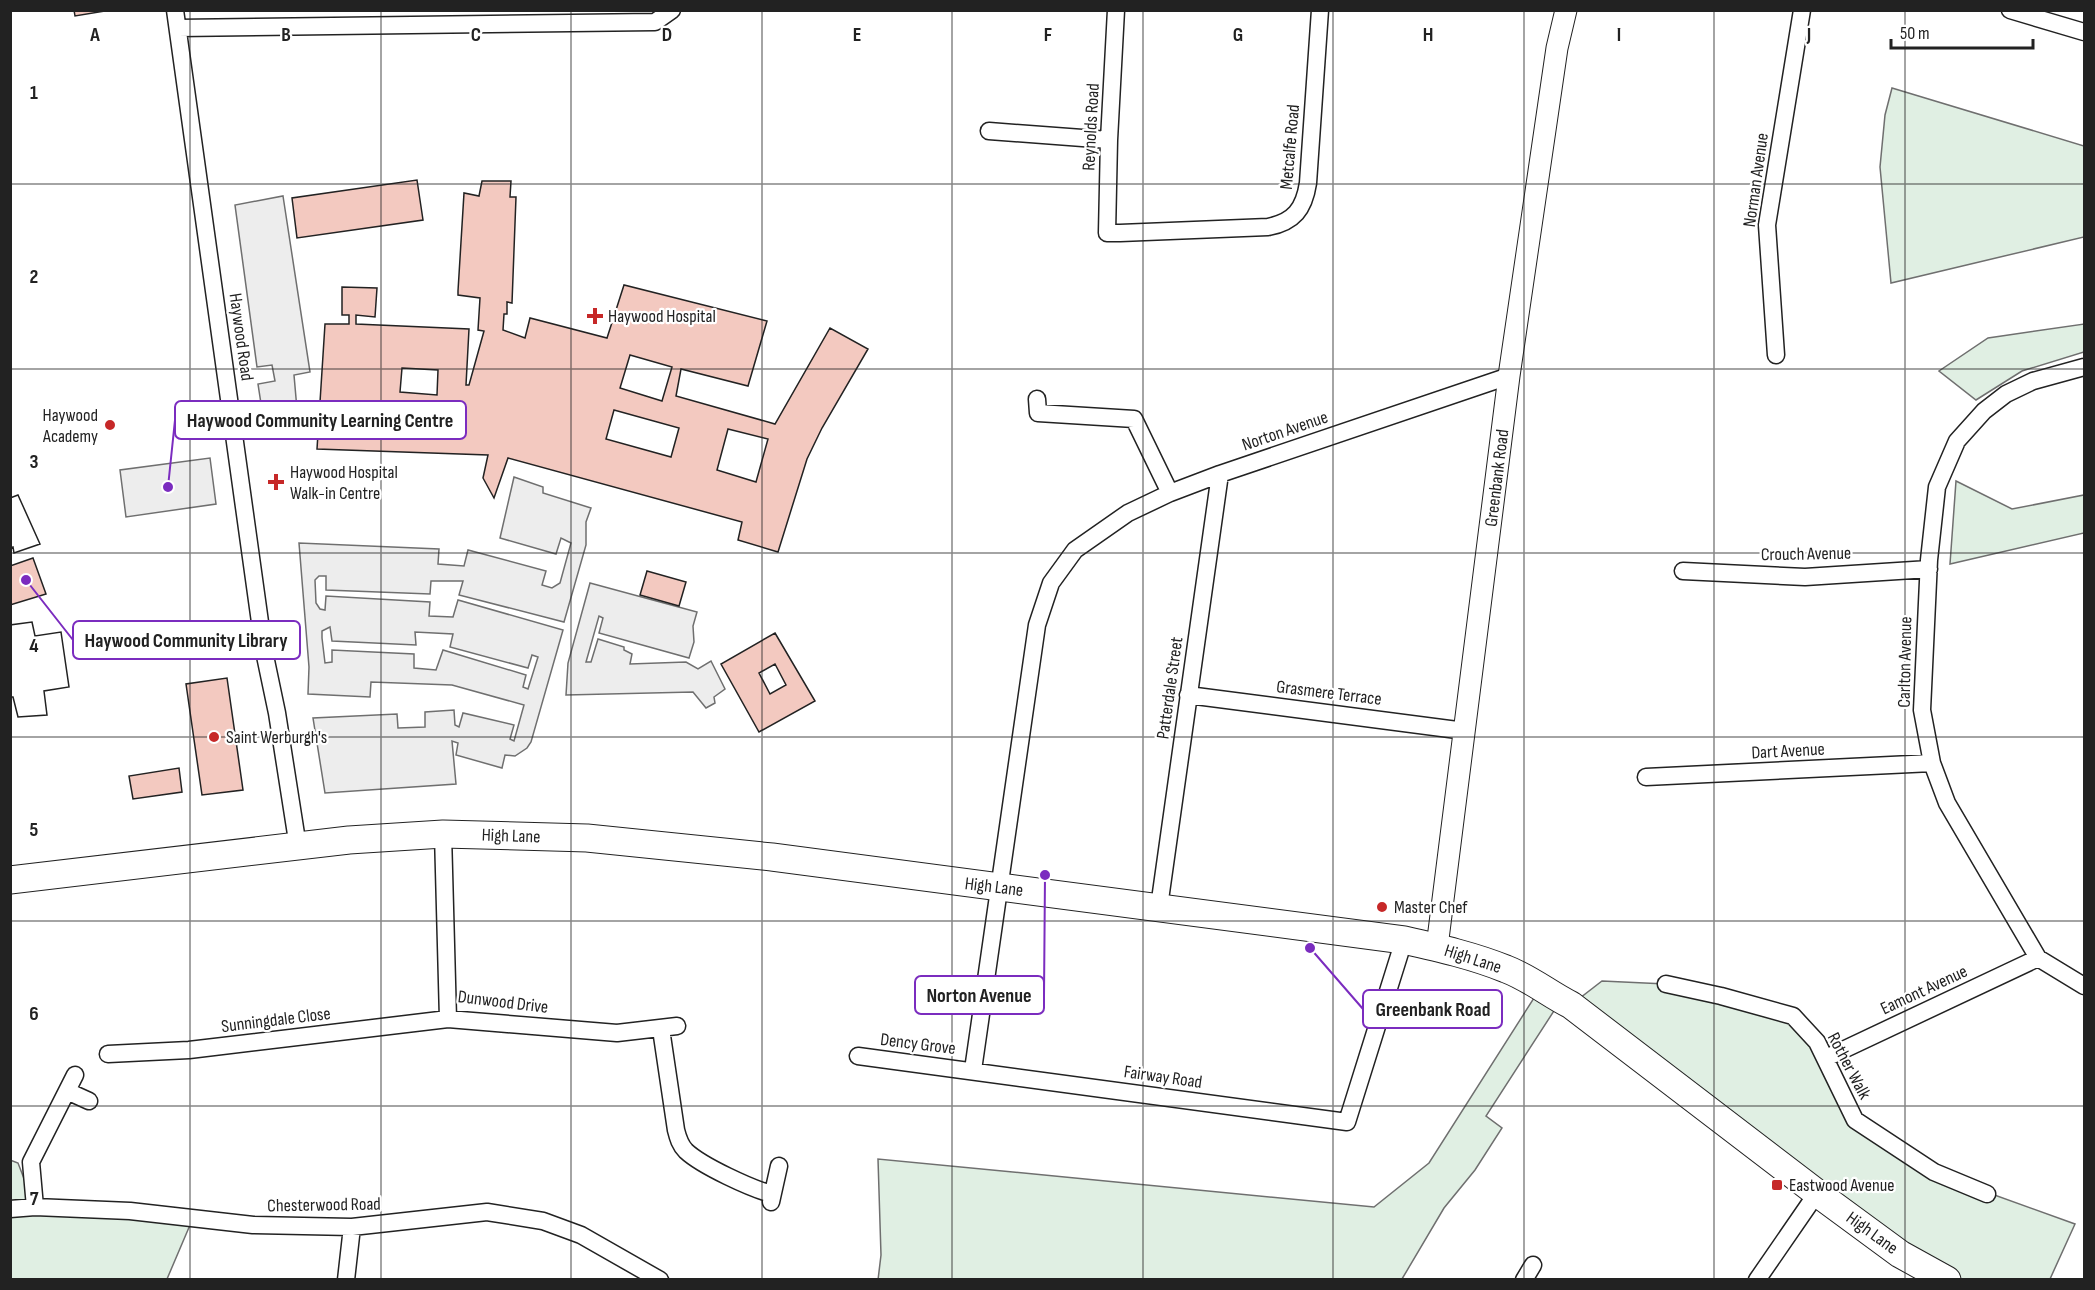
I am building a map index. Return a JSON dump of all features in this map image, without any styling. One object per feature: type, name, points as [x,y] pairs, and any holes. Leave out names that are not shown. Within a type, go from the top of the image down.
[{"type":"main road","name":"High Lane","points":[[10,880],[349,840],[443,834],[598,840],[772,857],[1404,940],[1437,947],[1507,970],[1571,1005],[1900,1254],[1947,1280]]},
{"type":"street","name":"Haywood Road","points":[[175,10],[264,651],[278,713],[298,847]]},
{"type":"street","points":[[178,28],[655,22],[672,10]]},
{"type":"street","name":"Reynolds Road","points":[[1116,10],[1107,233],[1120,233]]},
{"type":"street","name":"Metcalfe Road","points":[[1120,233],[1268,227],[1281,225],[1291,218],[1305,198],[1308,183],[1320,10]]},
{"type":"street","name":"Greenbank Road","points":[[1437,947],[1509,376],[1557,48],[1566,10]]},
{"type":"street","name":"Norman Avenue","points":[[1776,356],[1767,225],[1802,10]]},
{"type":"street","points":[[2010,10],[2085,32]]},
{"type":"street","points":[[989,131],[1109,140]]},
{"type":"street","name":"Carlton Avenue","points":[[2085,367],[2033,381],[2006,394],[1983,411],[1957,441],[1937,487],[1929,569],[1922,710],[1932,763],[1947,803],[2038,958],[2085,986]]},
{"type":"street","name":"Norton Avenue","points":[[973,1070],[1037,625],[1051,583],[1074,550],[1128,513],[1170,493],[1509,376]]},
{"type":"street","points":[[1037,399],[1038,412],[1134,419],[1170,493]]},
{"type":"street","name":"Patterdale Street","points":[[1159,907],[1220,474]]},
{"type":"street","name":"Crouch Avenue","points":[[1683,571],[1805,577],[1929,569]]},
{"type":"street","name":"Grasmere Terrace","points":[[1188,695],[1465,730]]},
{"type":"street","name":"Dart Avenue","points":[[1646,777],[1932,763]]},
{"type":"street","name":"Dunwood Drive","points":[[443,834],[448,1019],[617,1033],[669,1027],[676,1130],[679,1142],[696,1158],[772,1198],[779,1166]]},
{"type":"street","name":"Fairway Road","points":[[973,1070],[1347,1122],[1404,940]]},
{"type":"street","name":"Eamont Avenue","points":[[1826,1058],[2038,958]]},
{"type":"street","name":"Rother Walk","points":[[1666,984],[1721,996],[1793,1016],[1817,1042],[1855,1120],[1934,1172],[1987,1194]]},
{"type":"street","name":"Sunningdale Close","points":[[108,1054],[189,1050],[448,1019]]},
{"type":"street","name":"Dency Grove","points":[[858,1056],[973,1070]]},
{"type":"street","points":[[35,1207],[32,1162],[75,1076]]},
{"type":"street","points":[[67,1091],[89,1101]]},
{"type":"street","points":[[1756,1280],[1817,1193]]},
{"type":"street","name":"Chesterwood Road","points":[[10,1209],[35,1207],[130,1211],[252,1225],[352,1227],[487,1212],[543,1221],[581,1235],[660,1280]]},
{"type":"street","points":[[346,1280],[352,1227]]},
{"type":"street","points":[[1524,1280],[1533,1265]]},
{"type":"green space","points":[[1892,88],[2084,146],[2084,237],[1891,283],[1880,167],[1885,115]]},
{"type":"green space","points":[[2084,324],[2084,352],[2022,371],[1976,400],[1939,371],[1988,338]]},
{"type":"green space","points":[[1956,481],[2012,509],[2084,495],[2084,533],[1950,564]]},
{"type":"green space","points":[[1602,981],[1666,984],[1793,1016],[1855,1120],[1964,1184],[2075,1224],[2050,1279],[1947,1279],[1571,1005]]},
{"type":"green space","points":[[1541,987],[1561,1000],[1486,1116],[1502,1128],[1475,1170],[1444,1208],[1402,1279],[878,1280],[881,1255],[878,1159],[1374,1207],[1429,1163]]},
{"type":"green space","points":[[10,1160],[18,1163],[35,1207],[193,1218],[167,1279],[11,1279]]},
{"type":"shaded area","points":[[283,196],[310,372],[294,375],[299,432],[266,436],[258,384],[275,381],[272,365],[257,367],[235,205]]},
{"type":"shaded area","points":[[210,458],[216,504],[126,517],[120,470]]},
{"type":"shaded area","points":[[514,477],[543,487],[543,493],[591,508],[586,522],[586,545],[564,622],[459,595],[463,581],[431,581],[430,594],[326,590],[326,576],[319,576],[315,580],[316,603],[320,609],[325,610],[326,596],[430,602],[429,616],[453,617],[458,600],[563,630],[531,742],[527,748],[515,756],[505,755],[502,768],[456,755],[458,743],[452,741],[456,784],[325,793],[313,718],[397,714],[398,728],[425,727],[425,712],[454,710],[455,725],[459,727],[463,713],[514,725],[510,739],[514,741],[524,705],[452,685],[371,682],[370,697],[308,694],[309,667],[299,543],[439,549],[438,564],[464,566],[468,550],[546,571],[542,585],[552,588],[560,583],[571,543],[561,538],[556,554],[500,538]],"holes":[[[330,627],[332,641],[416,645],[415,632],[453,634],[450,647],[528,668],[532,655],[538,657],[528,689],[523,687],[526,675],[443,650],[436,670],[414,668],[414,654],[332,650],[332,662],[325,663],[322,631]]]},
{"type":"shaded area","points":[[590,583],[697,612],[693,626],[694,642],[689,658],[599,633],[603,618],[599,616],[586,662],[591,662],[598,639],[624,647],[624,650],[632,654],[630,664],[686,662],[698,669],[711,661],[725,689],[714,697],[715,703],[706,708],[693,692],[566,695],[568,663]]},
{"type":"building","points":[[74,10],[111,10],[75,16]]},
{"type":"building","points":[[417,180],[423,220],[297,238],[292,198]]},
{"type":"building","points":[[482,181],[511,181],[510,197],[516,197],[512,303],[507,302],[503,330],[525,338],[530,318],[607,338],[624,285],[767,321],[748,386],[681,369],[676,396],[775,424],[830,328],[868,349],[822,428],[807,459],[778,552],[738,540],[742,522],[508,458],[494,498],[483,478],[488,455],[317,449],[325,324],[349,324],[349,315],[342,315],[342,287],[377,288],[375,317],[356,315],[356,324],[469,329],[466,385],[469,385],[484,331],[478,330],[480,298],[458,295],[458,291],[464,193],[479,196]],"holes":[[[630,355],[672,367],[662,401],[620,388]],[[402,368],[438,370],[437,395],[400,392]],[[614,410],[679,428],[671,457],[606,439]],[[728,429],[768,439],[756,482],[717,470]]]},
{"type":"building","points":[[18,495],[40,544],[14,553],[13,547],[10,548],[10,498]]},
{"type":"building","points":[[18,495],[40,544],[14,553],[13,547],[10,548],[10,498]]},
{"type":"building","points":[[33,558],[46,594],[10,605],[10,566]]},
{"type":"building","points":[[647,571],[686,582],[679,606],[640,595]]},
{"type":"building","points":[[32,622],[35,636],[61,632],[69,687],[44,691],[47,715],[18,717],[13,697],[10,697],[10,625]]},
{"type":"building","points":[[32,622],[35,636],[61,632],[69,687],[44,691],[47,715],[18,717],[13,697],[10,697],[10,625]]},
{"type":"building","points":[[775,633],[815,701],[759,732],[721,664]],"holes":[[[775,664],[786,685],[770,694],[759,673]]]},
{"type":"building","name":"Saint Werburgh's","points":[[227,678],[243,790],[202,795],[186,684]]},
{"type":"building","points":[[179,768],[182,792],[133,799],[129,776]]},
{"type":"place","name":"Haywood Hospital","points":[[595,316]]},
{"type":"place","name":"Haywood Academy","points":[[110,425]]},
{"type":"place","name":"Haywood Hospital Walk-in Centre","points":[[276,482]]},
{"type":"place","name":"Haywood Community Learning Centre","points":[[168,487]]},
{"type":"place","name":"Haywood Community Library","points":[[26,580]]},
{"type":"place","name":"Saint Werburgh's","points":[[214,737]]},
{"type":"place","name":"Norton Avenue","points":[[1045,875]]},
{"type":"place","name":"Master Chef","points":[[1382,907]]},
{"type":"place","name":"Greenbank Road","points":[[1310,948]]},
{"type":"place","name":"Eastwood Avenue","points":[[1777,1185]]}]
